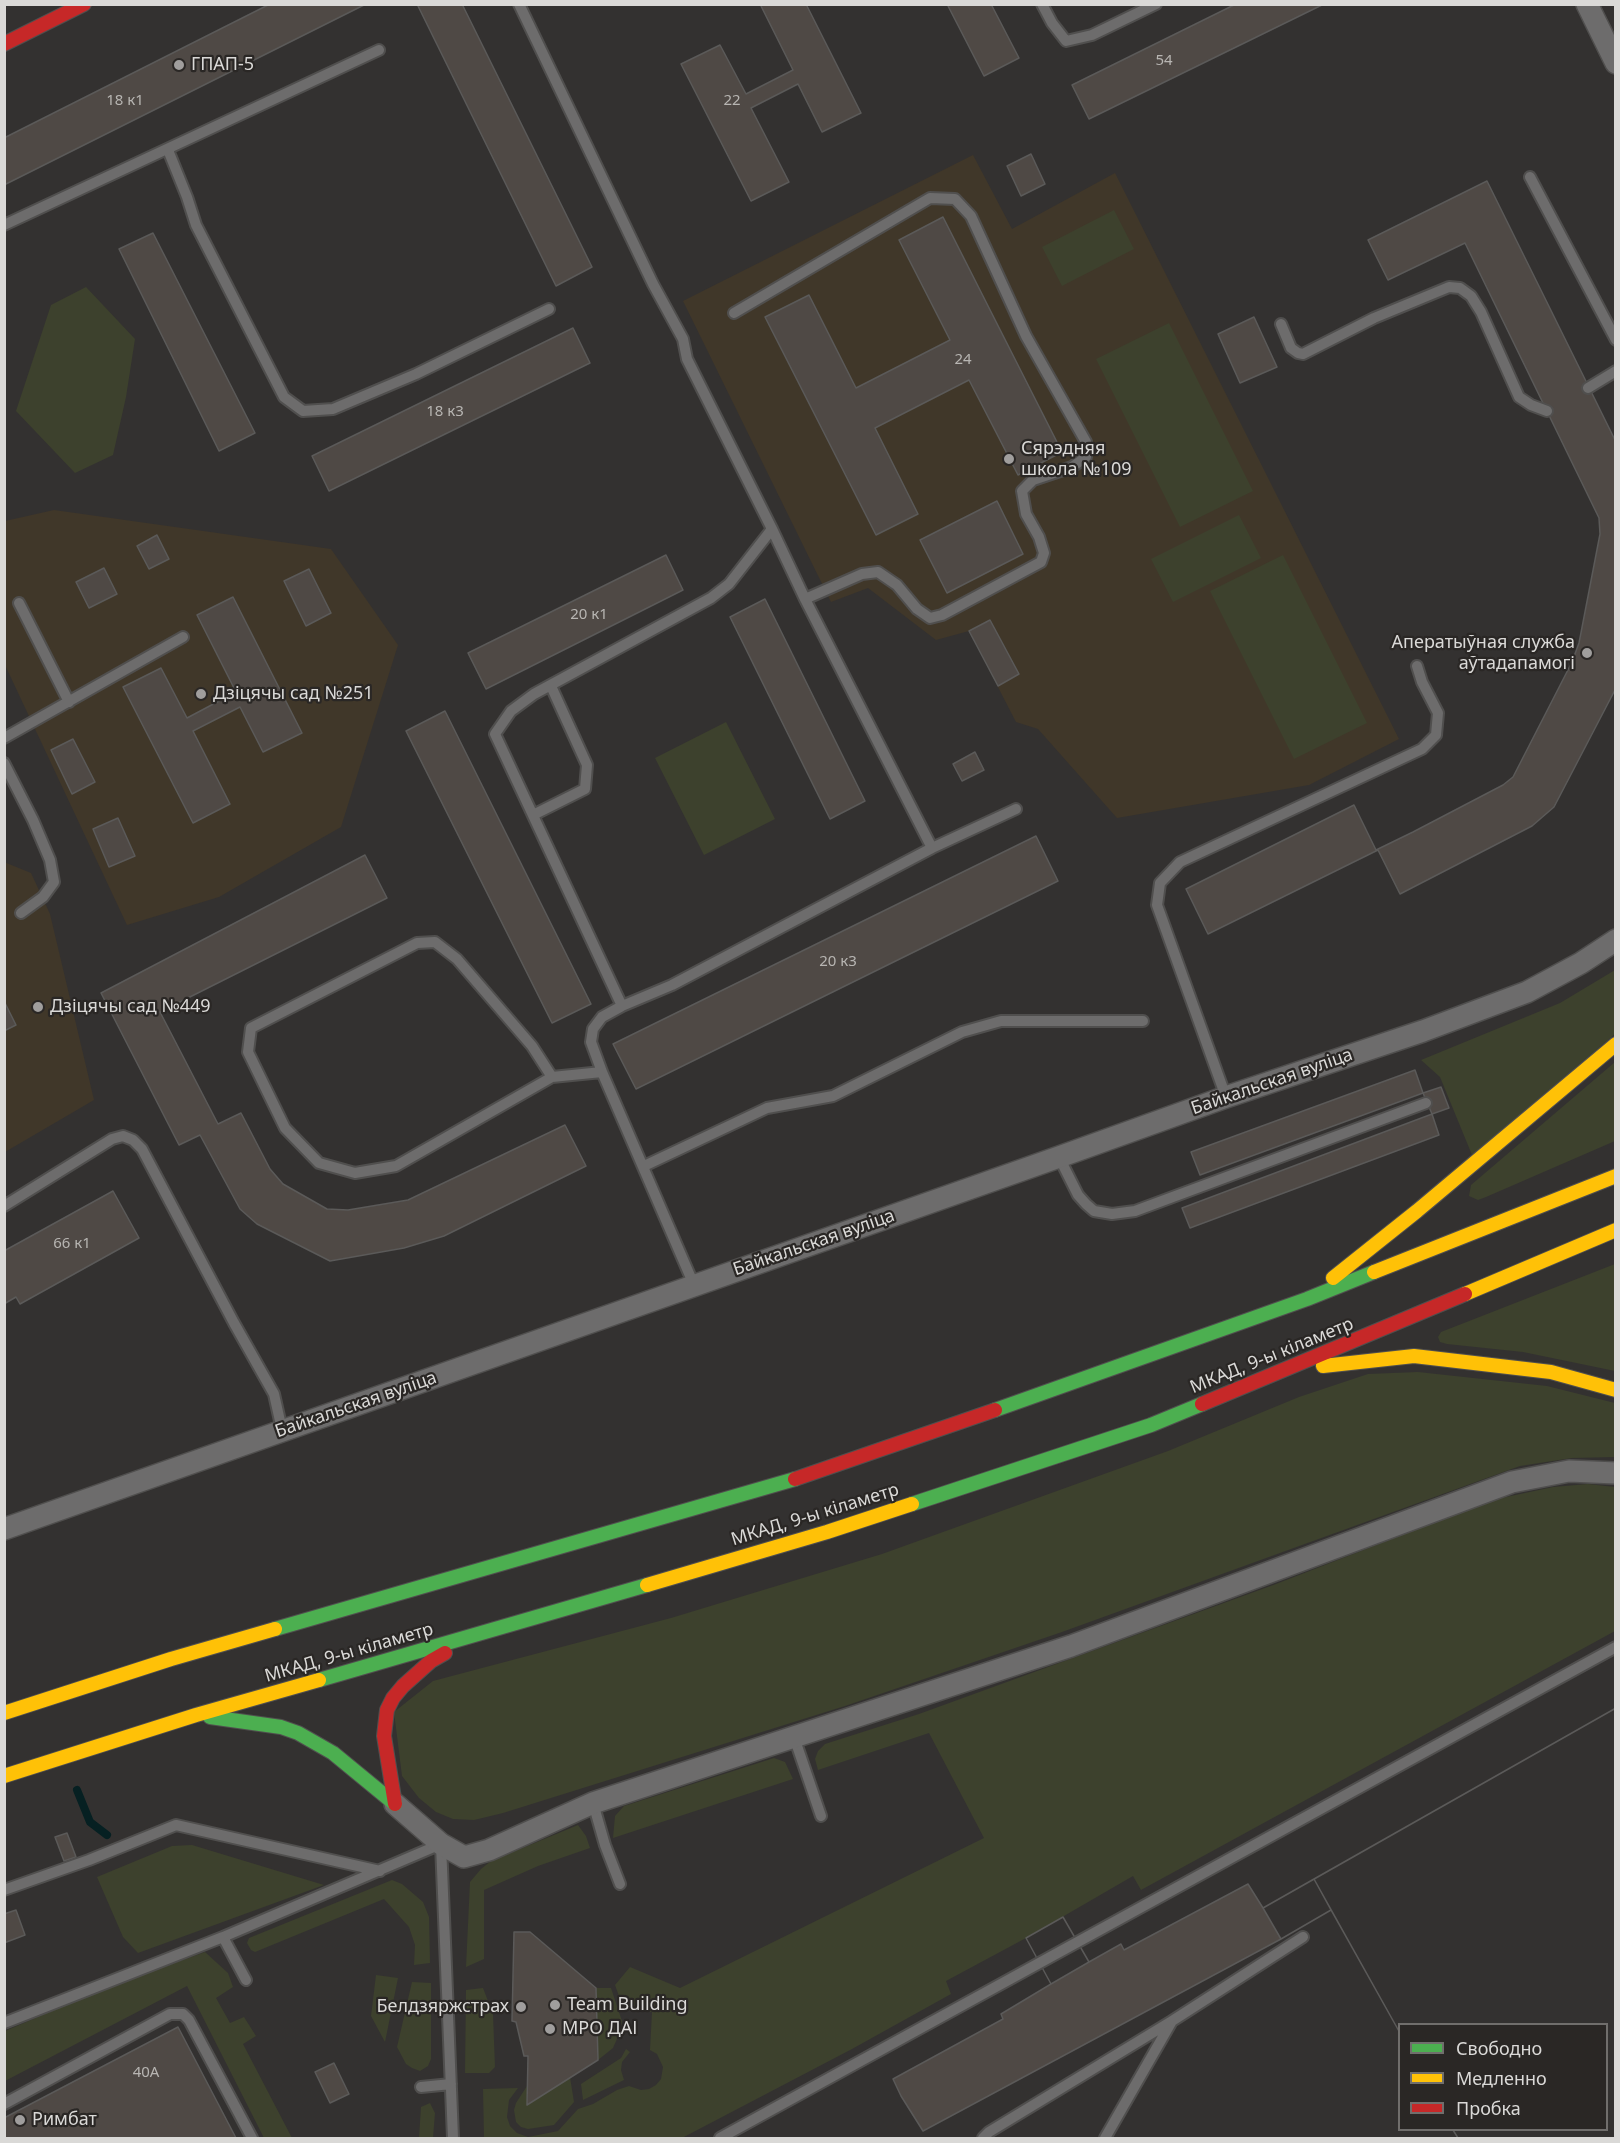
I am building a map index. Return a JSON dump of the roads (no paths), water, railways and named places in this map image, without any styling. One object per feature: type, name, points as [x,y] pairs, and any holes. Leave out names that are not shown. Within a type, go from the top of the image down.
[{"type":"main road","points":[[4,44],[84,4]]},
{"type":"main road","points":[[1307,1299],[1417,1211],[1616,1044]]},
{"type":"main road","points":[[4,1713],[171,1659],[820,1472],[1307,1299],[1616,1176]]},
{"type":"main road","name":"МКАД, 9-ы кіламетр","points":[[4,1776],[196,1715],[827,1532],[1151,1425],[1288,1370],[1616,1230]]},
{"type":"main road","points":[[1288,1370],[1413,1356],[1551,1372],[1616,1390]]},
{"type":"main road","points":[[395,1804],[384,1736],[387,1710],[402,1686],[431,1661],[478,1635]]},
{"type":"main road","points":[[196,1715],[281,1727],[298,1733],[333,1753],[395,1804]]},
{"type":"street","points":[[1587,4],[1616,63]]},
{"type":"street","name":"Байкальская вуліца","points":[[4,1529],[1226,1096],[1423,1031],[1527,992],[1581,963],[1616,940]]},
{"type":"street","points":[[395,1804],[441,1844],[464,1857],[489,1850],[593,1803],[1071,1646],[1512,1482],[1569,1471],[1616,1473]]},
{"type":"lane","points":[[519,4],[653,284],[682,339],[687,358],[805,599],[932,848]]},
{"type":"lane","points":[[1042,4],[1052,23],[1066,41],[1092,35],[1156,4]]},
{"type":"lane","points":[[4,225],[379,50]]},
{"type":"lane","points":[[168,150],[196,225],[284,397],[303,411],[333,409],[416,374],[549,309]]},
{"type":"lane","points":[[1530,177],[1616,340]]},
{"type":"lane","points":[[734,313],[930,198],[955,200],[971,216],[1026,336],[1086,442],[1086,457],[1072,467],[1033,480],[1022,491],[1026,514],[1039,537],[1044,553],[1041,562],[942,615],[930,618],[917,609],[897,585],[878,572],[862,574],[805,599]]},
{"type":"lane","points":[[1281,324],[1291,348],[1303,354],[1374,318],[1449,287],[1460,288],[1471,296],[1481,312],[1519,397],[1547,411]]},
{"type":"lane","points":[[1588,388],[1616,371]]},
{"type":"lane","points":[[622,1006],[495,734],[511,711],[534,694],[711,598],[729,584],[772,529]]},
{"type":"lane","points":[[19,603],[69,702]]},
{"type":"lane","points":[[4,738],[183,637]]},
{"type":"lane","points":[[1226,1096],[1157,905],[1160,883],[1180,862],[1422,749],[1436,735],[1438,713],[1422,682],[1417,666]]},
{"type":"lane","points":[[533,815],[585,789],[587,765],[551,686]]},
{"type":"lane","points":[[4,763],[50,860],[54,882],[43,897],[21,913]]},
{"type":"lane","points":[[694,1285],[602,1072],[591,1042],[593,1029],[602,1017],[622,1006],[672,985],[932,848],[1016,809]]},
{"type":"lane","points":[[552,1077],[532,1046],[472,976],[457,959],[435,942],[417,943],[251,1028],[248,1052],[285,1128],[319,1163],[355,1173],[396,1167],[552,1077],[602,1072]]},
{"type":"lane","points":[[644,1166],[767,1108],[833,1096],[962,1032],[1001,1021],[1143,1021]]},
{"type":"lane","points":[[1059,1157],[1078,1195],[1094,1211],[1112,1214],[1135,1211],[1426,1102]]},
{"type":"lane","points":[[4,1206],[112,1139],[123,1136],[133,1140],[142,1149],[274,1395],[282,1430]]},
{"type":"lane","points":[[720,2139],[1616,1647]]},
{"type":"lane","points":[[794,1737],[821,1816]]},
{"type":"lane","points":[[593,1803],[620,1884]]},
{"type":"lane","points":[[4,1890],[176,1826],[380,1871]]},
{"type":"lane","points":[[4,2023],[223,1937],[441,1844],[453,2139]]},
{"type":"lane","points":[[223,1937],[246,1980]]},
{"type":"lane","points":[[983,2139],[989,2132],[1172,2021],[1303,1937]]},
{"type":"lane","points":[[4,2104],[170,2014],[183,2014],[189,2020],[252,2139]]},
{"type":"lane","points":[[1105,2139],[1172,2021]]},
{"type":"lane","points":[[421,2086],[451,2084]]},
{"type":"waterway","points":[[77,1790],[90,1822],[107,1835]]},
{"type":"place","name":"ГПАП-5","points":[[179,65]]},
{"type":"place","name":"Сярэдняя школа №109","points":[[1009,459]]},
{"type":"place","name":"Аператыўная служба аўтадапамогі","points":[[1587,653]]},
{"type":"place","name":"Дзіцячы сад №251","points":[[201,694]]},
{"type":"place","name":"Дзіцячы сад №449","points":[[38,1007]]},
{"type":"place","name":"Team Building","points":[[555,2005]]},
{"type":"place","name":"Белдзяржстрах","points":[[521,2007]]},
{"type":"place","name":"МРО ДАІ","points":[[550,2029]]},
{"type":"place","name":"Римбат","points":[[20,2120]]}]
